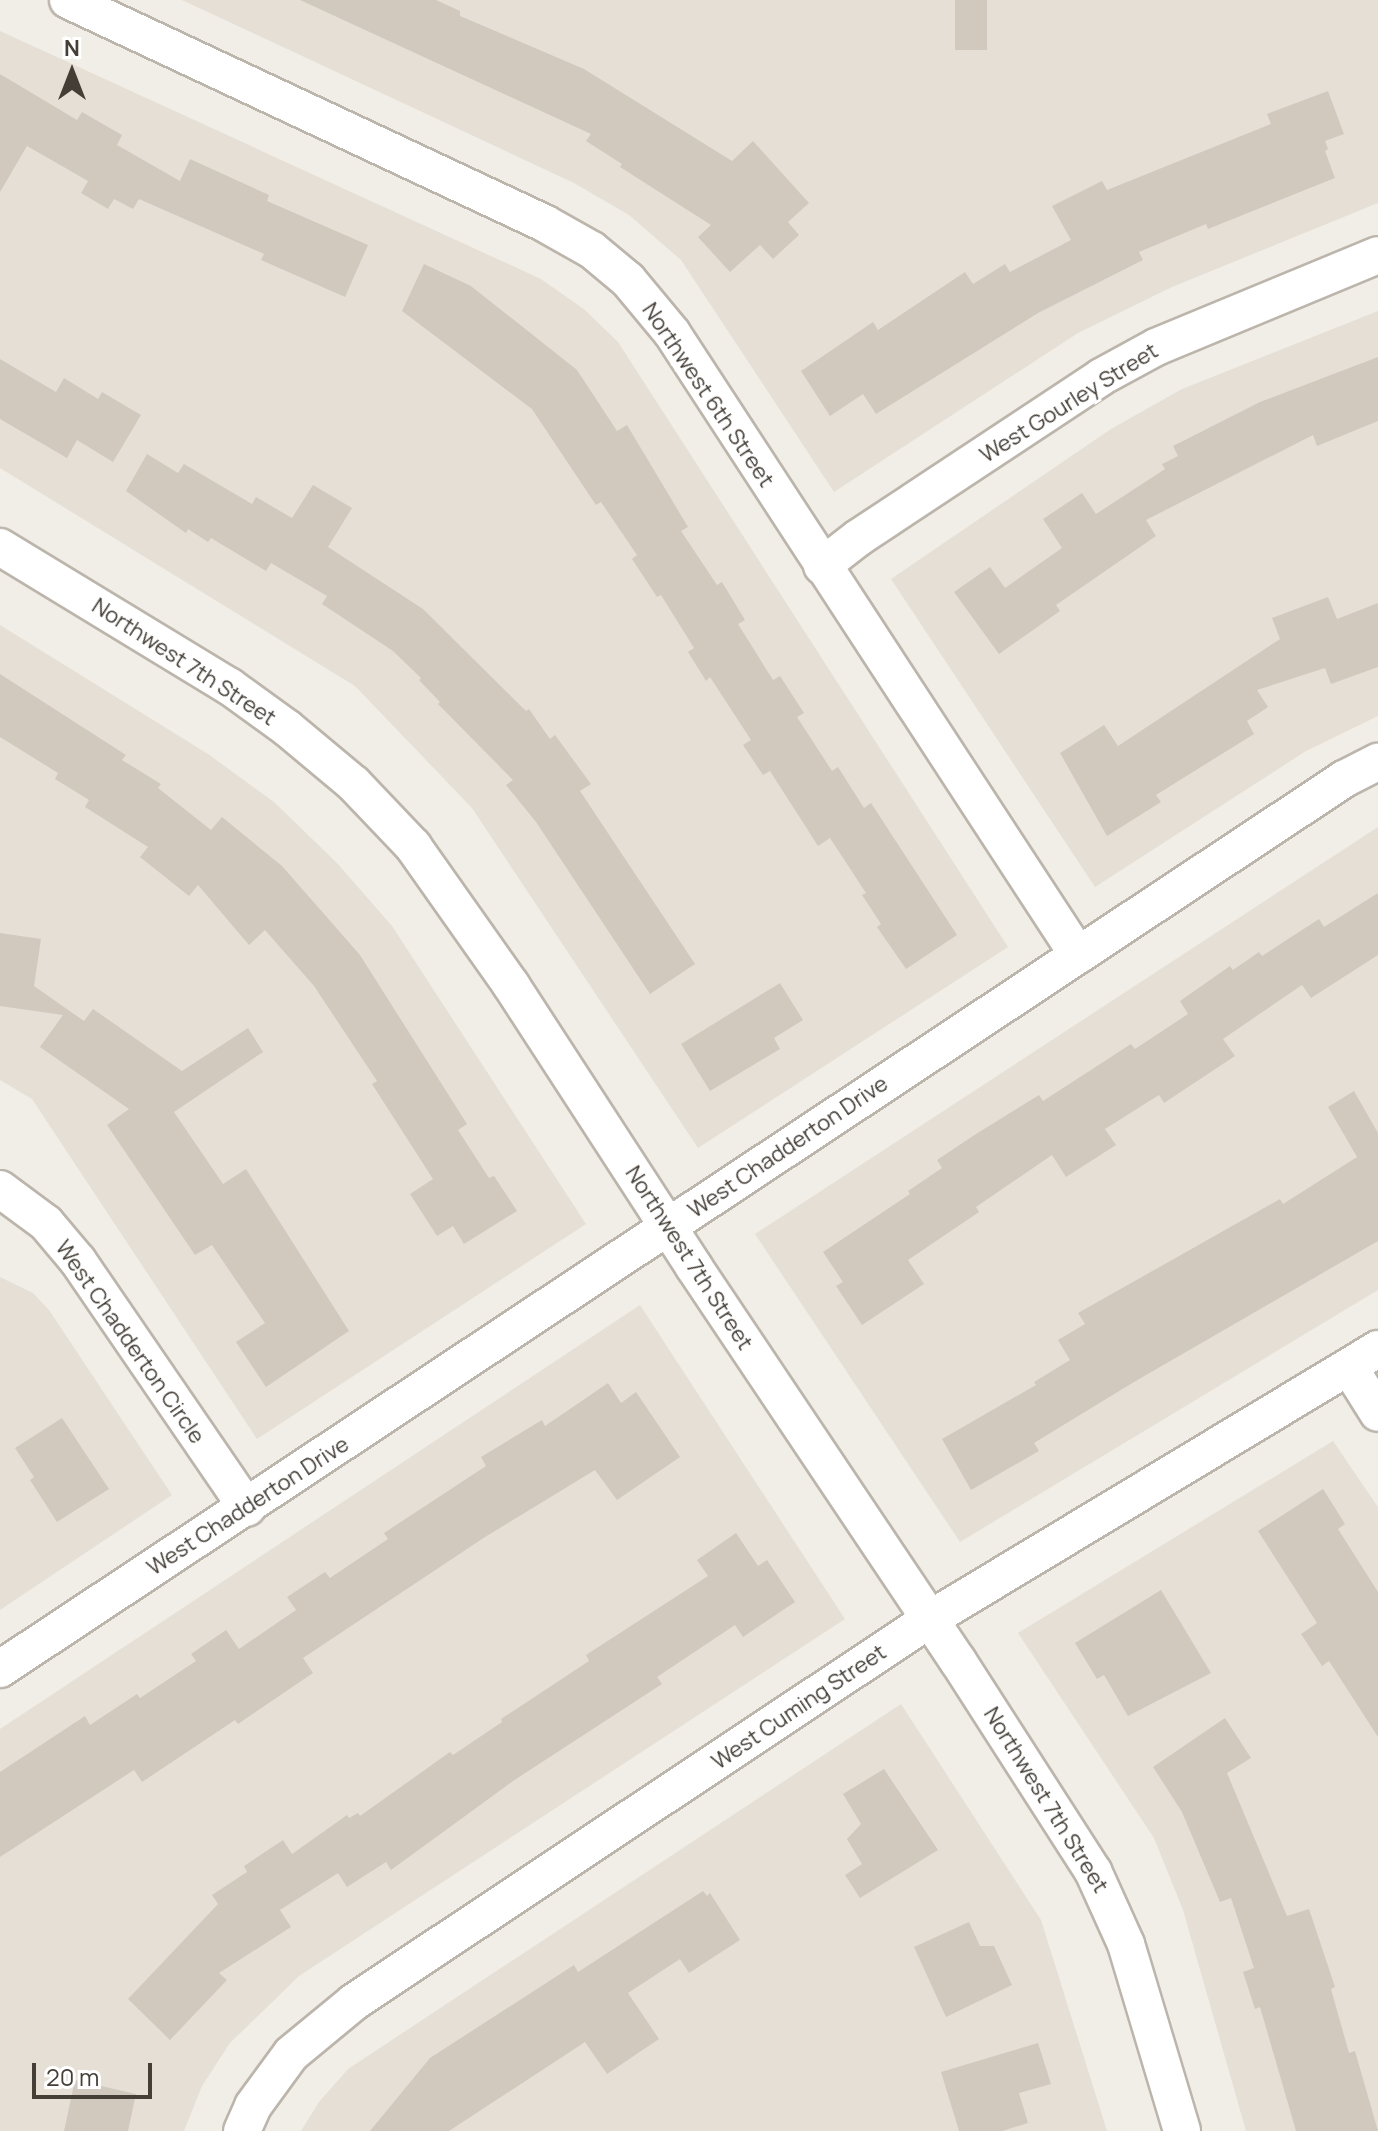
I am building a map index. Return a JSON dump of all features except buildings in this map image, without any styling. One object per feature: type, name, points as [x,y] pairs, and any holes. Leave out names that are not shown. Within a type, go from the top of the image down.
[{"type":"street","name":"Northwest 6th Street","points":[[68,0],[544,223],[592,250],[628,280],[672,333],[1078,955]]},
{"type":"street","name":"West Gourley Street","points":[[822,566],[858,538],[1101,377],[1156,347],[1378,255]]},
{"type":"street","name":"Northwest 7th Street","points":[[0,547],[229,686],[354,784],[413,846],[511,985],[1063,1821],[1111,1906],[1126,1944],[1182,2131]]},
{"type":"street","name":"West Chadderton Drive","points":[[0,1669],[1344,779],[1378,762]]},
{"type":"street","name":"West Chadderton Circle","points":[[0,1189],[46,1223],[78,1261],[247,1508]]},
{"type":"street","name":"West Cuming Street","points":[[247,2119],[291,2054],[354,2002],[930,1619],[1363,1358]]},
{"type":"street","points":[[1363,1358],[1378,1413]]},
{"type":"shaded area","points":[[182,0],[1378,0],[1378,203],[1172,287],[1078,333],[834,492],[681,260],[629,215],[574,183]]},
{"type":"shaded area","points":[[0,31],[541,279],[585,310],[618,342],[1008,947],[698,1148],[472,808],[355,686],[0,468]]},
{"type":"shaded area","points":[[1378,311],[1378,716],[1306,751],[1095,887],[891,579],[1111,429],[1182,389]]},
{"type":"shaded area","points":[[0,625],[208,754],[274,802],[337,863],[392,926],[586,1224],[257,1439],[32,1099],[0,1080]]},
{"type":"shaded area","points":[[1378,827],[1378,1290],[960,1542],[755,1234]]},
{"type":"shaded area","points":[[0,1277],[33,1293],[49,1310],[172,1495],[0,1610]]},
{"type":"shaded area","points":[[640,1305],[845,1619],[299,1976],[230,2043],[202,2086],[184,2131],[0,2131],[0,1729]]},
{"type":"shaded area","points":[[1333,1441],[1378,1507],[1378,2131],[1246,2131],[1183,1910],[1154,1838],[1018,1633]]},
{"type":"shaded area","points":[[901,1704],[1041,1920],[1107,2131],[301,2131],[319,2102],[348,2069]]}]
